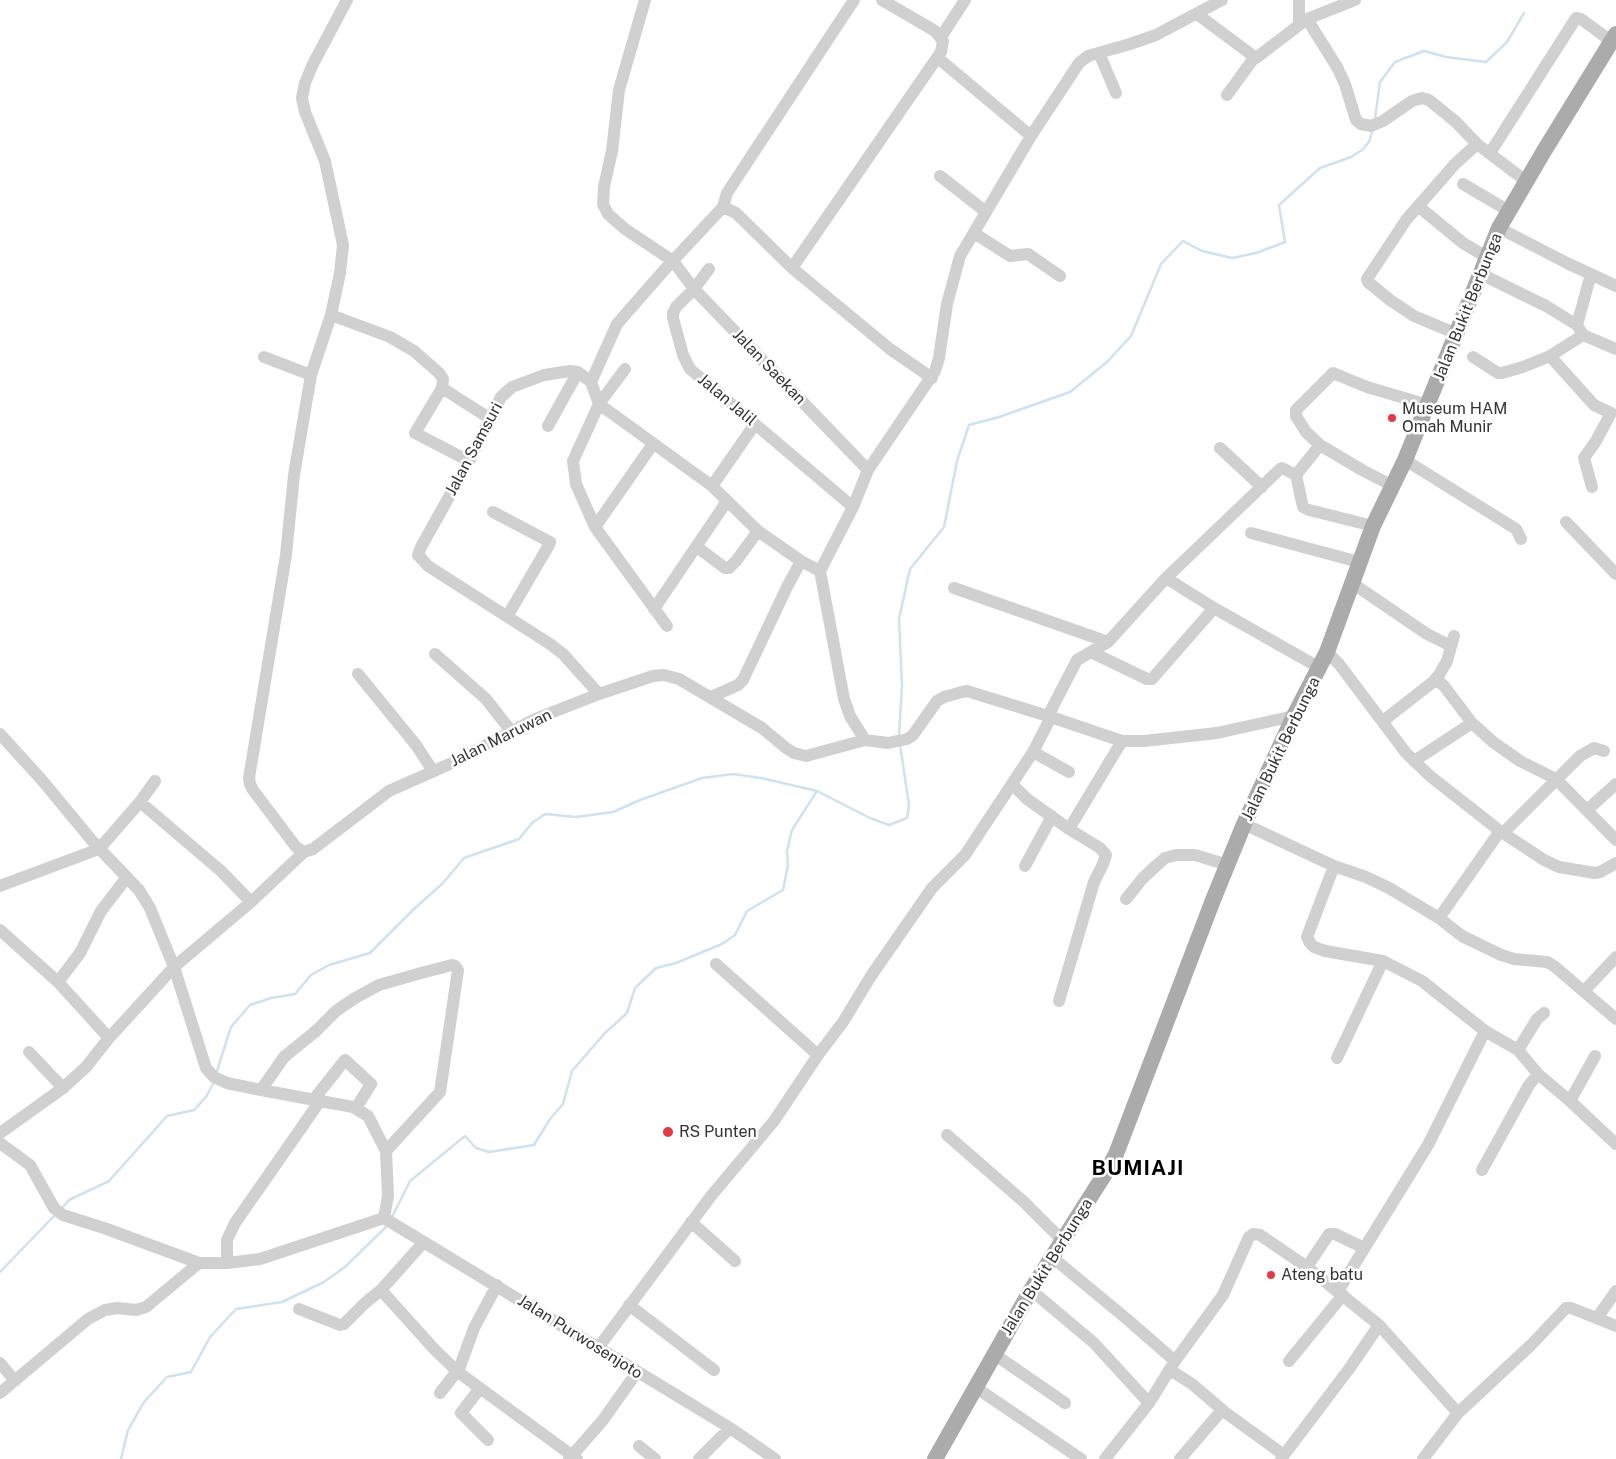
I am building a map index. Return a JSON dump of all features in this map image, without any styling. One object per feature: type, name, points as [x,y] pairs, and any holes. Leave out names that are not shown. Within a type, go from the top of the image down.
[{"type":"main road","name":"Jalan Bukit Berbunga","points":[[935,1459],[1031,1290],[1116,1154],[1244,824],[1294,716],[1327,652],[1358,562],[1405,460],[1499,228],[1613,37]]},
{"type":"street","points":[[304,852],[296,847],[253,790],[249,781],[286,555],[294,475],[311,375],[331,315],[344,245],[325,161],[305,112],[302,98],[305,83],[313,64],[347,0]]},
{"type":"street","name":"Jalan Saekan","points":[[645,0],[619,90],[612,151],[604,187],[603,204],[608,214],[615,220],[673,261],[694,288],[868,470]]},
{"type":"street","points":[[591,382],[617,324],[722,207],[727,193],[854,0]]},
{"type":"street","points":[[792,268],[908,98],[938,58],[943,45],[941,37],[935,31],[882,0]]},
{"type":"street","points":[[941,37],[965,0]]},
{"type":"street","points":[[1222,0],[1156,35],[1088,56],[1079,64],[1030,136],[957,264],[947,304],[939,358],[932,378],[868,470],[853,507],[820,571],[844,699],[850,716],[865,740],[888,743],[907,739],[937,701],[955,692],[967,692],[1122,741],[1144,741],[1217,733],[1294,716]]},
{"type":"street","points":[[1299,0],[1303,21],[1337,67],[1345,84],[1355,118],[1361,124],[1374,125],[1412,100],[1422,98],[1436,105],[1477,144],[1526,181]]},
{"type":"street","points":[[1227,95],[1254,58],[1303,21],[1355,0]]},
{"type":"street","points":[[1197,14],[1254,58]]},
{"type":"street","points":[[1490,153],[1576,18],[1613,37]]},
{"type":"street","points":[[1099,53],[1116,93]]},
{"type":"street","points":[[938,58],[1030,136]]},
{"type":"street","points":[[1457,334],[1414,316],[1390,300],[1367,281],[1406,220],[1455,164],[1477,144]]},
{"type":"street","points":[[940,176],[986,212]]},
{"type":"street","points":[[1463,184],[1509,211]]},
{"type":"street","points":[[1418,206],[1463,243],[1488,258]]},
{"type":"street","points":[[722,207],[736,214],[792,268],[890,349],[932,378]]},
{"type":"street","points":[[1499,228],[1616,286]]},
{"type":"street","points":[[974,233],[1010,256],[1028,254],[1060,276]]},
{"type":"street","name":"Jalan Jalil","points":[[709,269],[672,313],[686,363],[694,373],[853,507]]},
{"type":"street","points":[[1481,274],[1546,306],[1580,330],[1616,350]]},
{"type":"street","points":[[1473,356],[1500,373],[1523,367],[1550,356],[1580,330],[1591,274]]},
{"type":"street","points":[[331,315],[390,336],[414,352],[442,376],[442,388],[415,433],[469,461]]},
{"type":"street","points":[[1550,356],[1594,405],[1613,408],[1596,441],[1584,458],[1592,487]]},
{"type":"street","points":[[264,357],[311,375]]},
{"type":"street","points":[[625,369],[599,404],[573,461],[576,484],[595,527],[667,626]]},
{"type":"street","name":"Jalan Samsuri","points":[[578,372],[570,371],[544,375],[512,386],[501,396],[469,461],[418,555],[428,566],[508,615],[563,654],[599,694]]},
{"type":"street","points":[[548,426],[578,372],[591,382],[599,404],[712,486],[758,531],[801,561],[820,571]]},
{"type":"street","points":[[1393,486],[1320,445],[1306,432],[1296,412],[1332,374],[1367,387],[1428,405]]},
{"type":"street","points":[[442,388],[489,418]]},
{"type":"street","points":[[712,486],[755,424]]},
{"type":"street","points":[[595,527],[653,444]]},
{"type":"street","points":[[1296,475],[1320,445]]},
{"type":"street","points":[[1220,448],[1262,487]]},
{"type":"street","points":[[1405,460],[1516,529],[1521,539]]},
{"type":"street","points":[[598,1348],[691,1222],[774,1121],[818,1055],[843,1022],[871,977],[932,888],[965,855],[1033,752],[1075,662],[1108,642],[1166,578],[1280,469],[1282,468],[1296,475]]},
{"type":"street","points":[[1296,475],[1303,507],[1373,526]]},
{"type":"street","points":[[654,609],[727,501]]},
{"type":"street","points":[[493,512],[550,542],[508,615]]},
{"type":"street","points":[[1566,522],[1616,574]]},
{"type":"street","points":[[697,548],[725,568],[729,568],[758,531]]},
{"type":"street","points":[[1251,533],[1358,562]]},
{"type":"street","points":[[711,697],[738,685],[743,680],[801,561]]},
{"type":"street","points":[[1166,578],[1214,608],[1320,668]]},
{"type":"street","points":[[1352,583],[1427,634],[1453,641],[1447,661],[1436,679],[1383,721]]},
{"type":"street","points":[[954,588],[1108,642]]},
{"type":"street","points":[[1091,652],[1147,679],[1152,679],[1214,608]]},
{"type":"street","points":[[1327,652],[1339,664],[1398,743],[1414,761],[1456,797],[1502,832],[1544,860],[1560,867],[1594,873],[1616,864]]},
{"type":"street","points":[[435,654],[486,699],[511,731]]},
{"type":"street","points":[[358,674],[416,745],[433,771]]},
{"type":"street","name":"Jalan Maruwan","points":[[0,1133],[63,1088],[86,1067],[109,1038],[174,967],[251,902],[304,852],[313,849],[389,791],[452,763],[511,731],[599,694],[653,676],[664,675],[679,679],[711,697],[762,728],[794,753],[812,756],[865,740]]},
{"type":"street","points":[[1436,679],[1444,686],[1472,723],[1493,742],[1511,756],[1556,779],[1616,840]]},
{"type":"street","points":[[1414,761],[1472,723]]},
{"type":"street","points":[[0,734],[41,779],[99,849],[139,890],[150,908],[174,967],[206,1068],[214,1077],[227,1083],[356,1108],[368,1116],[386,1151],[389,1221],[260,1258],[227,1263],[199,1263],[63,1215],[54,1208],[30,1165],[0,1143]]},
{"type":"street","points":[[1069,829],[1122,741]]},
{"type":"street","points":[[1438,918],[1502,832],[1580,756],[1594,748],[1604,752]]},
{"type":"street","points":[[1033,752],[1069,772]]},
{"type":"street","points":[[0,886],[99,849],[140,802],[155,781]]},
{"type":"street","points":[[1588,810],[1616,784]]},
{"type":"street","points":[[1013,785],[1027,798],[1069,829],[1100,848],[1106,855],[1094,882],[1059,1000]]},
{"type":"street","points":[[140,802],[221,871],[251,902]]},
{"type":"street","points":[[1024,866],[1052,816]]},
{"type":"street","points":[[1244,824],[1334,866],[1366,877],[1388,888],[1438,918],[1462,936],[1501,955],[1514,959],[1547,962],[1616,1019]]},
{"type":"street","points":[[1126,899],[1143,878],[1166,858],[1176,855],[1195,855],[1228,865]]},
{"type":"street","points":[[1334,866],[1307,937],[1310,943],[1320,950],[1383,961],[1422,981],[1485,1031],[1518,1050],[1538,1074],[1616,1144]]},
{"type":"street","points":[[58,982],[80,953],[101,911],[127,877]]},
{"type":"street","points":[[0,930],[58,982],[109,1038]]},
{"type":"street","points":[[1584,991],[1616,957]]},
{"type":"street","points":[[1337,1058],[1383,961]]},
{"type":"street","points":[[716,964],[818,1055]]},
{"type":"street","points":[[261,1090],[284,1057],[316,1031],[336,1011],[355,998],[388,983],[452,965],[455,966],[458,970],[440,1092],[386,1151]]},
{"type":"street","points":[[1518,1050],[1537,1019],[1544,1013]]},
{"type":"street","points":[[1289,1361],[1341,1293],[1364,1248],[1428,1145],[1485,1031]]},
{"type":"street","points":[[29,1052],[63,1088]]},
{"type":"street","points":[[1570,1101],[1595,1056]]},
{"type":"street","points":[[227,1263],[227,1240],[235,1223],[345,1060],[371,1084],[356,1108]]},
{"type":"street","points":[[1482,1170],[1529,1085],[1538,1074]]},
{"type":"street","points":[[947,1135],[1024,1202],[1062,1240]]},
{"type":"street","name":"Jalan Purwosenjoto","points":[[389,1221],[730,1428],[775,1459]]},
{"type":"street","points":[[691,1222],[735,1261]]},
{"type":"street","points":[[1105,1459],[1149,1403],[1223,1295],[1251,1235],[1256,1234],[1307,1267],[1379,1325],[1458,1413]]},
{"type":"street","points":[[1307,1267],[1329,1234],[1335,1234],[1364,1248]]},
{"type":"street","points":[[299,1309],[342,1325],[381,1290],[423,1243]]},
{"type":"street","points":[[1052,1257],[1128,1320],[1173,1366],[1222,1410],[1283,1457],[1349,1369],[1379,1325]]},
{"type":"street","points":[[0,1393],[88,1319],[105,1310],[117,1308],[136,1310],[146,1307],[199,1263]]},
{"type":"street","points":[[440,1393],[458,1372],[474,1328],[496,1285]]},
{"type":"street","points":[[381,1290],[458,1372],[573,1458],[637,1372]]},
{"type":"street","points":[[1031,1290],[1094,1343],[1149,1403]]},
{"type":"street","points":[[1596,1318],[1616,1291]]},
{"type":"street","points":[[629,1305],[714,1370]]},
{"type":"street","points":[[1423,1459],[1458,1413],[1531,1345],[1566,1308],[1571,1308],[1616,1326]]},
{"type":"street","points":[[994,1354],[1065,1403]]},
{"type":"street","points":[[0,1363],[15,1380]]},
{"type":"street","points":[[975,1387],[1081,1459]]},
{"type":"street","points":[[480,1388],[462,1413],[488,1440]]},
{"type":"street","points":[[1180,1459],[1222,1410]]},
{"type":"street","points":[[699,1459],[730,1428]]},
{"type":"street","points":[[639,1446],[655,1459]]},
{"type":"waterway","points":[[1375,119],[1380,82],[1395,62],[1424,51],[1446,57],[1486,62],[1507,42],[1524,13]]},
{"type":"waterway","points":[[899,736],[902,686],[899,619],[910,569],[944,527],[957,461],[969,425],[999,417],[1070,392],[1107,362],[1131,336],[1161,264],[1183,241],[1202,251],[1232,258],[1256,253],[1285,242],[1279,205],[1320,168],[1351,157],[1362,150],[1369,142],[1373,129]]},
{"type":"waterway","points":[[216,1074],[231,1027],[250,1005],[271,998],[295,994],[311,975],[329,965],[370,953],[443,883],[464,858],[519,839],[532,823],[545,814],[576,817],[613,812],[640,800],[702,778],[733,774],[761,778],[817,791],[870,818],[889,825],[907,818],[909,805],[900,744]]},
{"type":"waterway","points":[[391,1219],[410,1181],[465,1136],[476,1148],[489,1152],[534,1145],[550,1119],[563,1104],[572,1071],[605,1033],[627,1013],[635,988],[656,968],[676,963],[722,944],[735,935],[747,911],[783,890],[788,865],[787,851],[792,830],[817,791]]},
{"type":"waterway","points":[[62,1208],[69,1200],[109,1181],[167,1116],[194,1110],[206,1097],[214,1082]]},
{"type":"waterway","points":[[0,1272],[56,1214]]},
{"type":"waterway","points":[[121,1459],[128,1430],[144,1402],[167,1377],[191,1372],[210,1337],[236,1309],[282,1302],[324,1282],[345,1267],[387,1226]]},
{"type":"place","name":"Museum HAM Omah Munir","points":[[1392,418]]},
{"type":"place","name":"RS Punten","points":[[668,1132]]},
{"type":"place","name":"Ateng batu","points":[[1271,1275]]},
{"type":"district","name":"BUMIAJI","points":[[1138,1169]]}]
